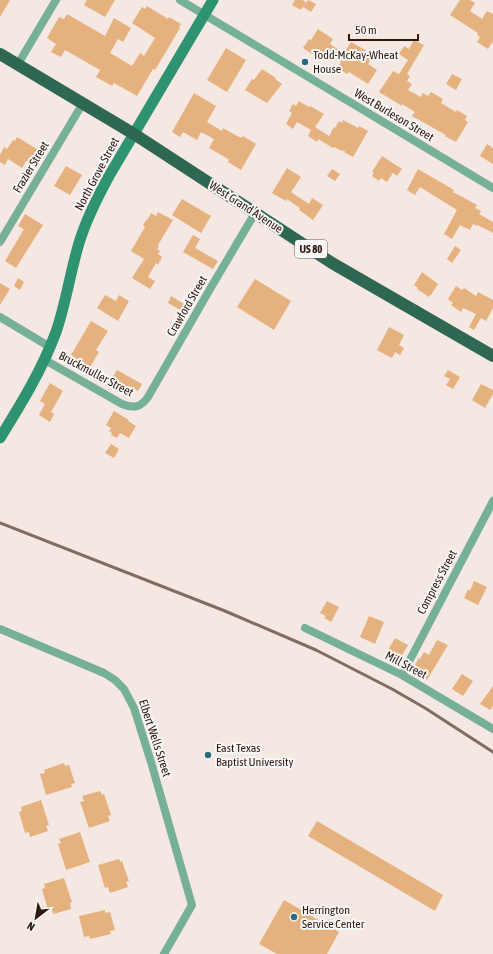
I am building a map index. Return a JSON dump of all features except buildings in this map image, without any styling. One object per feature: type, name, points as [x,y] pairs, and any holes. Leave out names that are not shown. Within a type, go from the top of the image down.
[{"type":"highway","name":"West Grand Avenue","points":[[0,54],[134,134],[332,263],[493,356]]},
{"type":"main road","name":"North Grove Street","points":[[0,438],[45,360],[60,318],[83,231],[101,191],[213,0]]},
{"type":"street","points":[[18,64],[56,0]]},
{"type":"street","name":"West Burleson Street","points":[[180,0],[493,188]]},
{"type":"street","name":"Frazier Street","points":[[0,242],[83,103]]},
{"type":"street","name":"Crawford Street","points":[[136,407],[144,402],[148,397],[255,213]]},
{"type":"street","points":[[0,317],[50,347]]},
{"type":"street","name":"Bruckmuller Street","points":[[45,360],[122,404],[136,407]]},
{"type":"street","name":"Compress Street","points":[[402,675],[493,502]]},
{"type":"street","name":"Mill Street","points":[[305,628],[402,675],[493,729]]},
{"type":"street","name":"Elbert Wells Street","points":[[0,629],[104,673],[124,688],[132,704],[139,724],[192,905],[164,954]]},
{"type":"railway","points":[[0,523],[225,611],[316,650],[392,689],[425,708],[493,752]]},
{"type":"place","name":"Todd-McKay-Wheat House","points":[[305,62]]},
{"type":"place","name":"East Texas Baptist University","points":[[208,755]]},
{"type":"place","name":"Herrington Service Center","points":[[294,917]]}]
